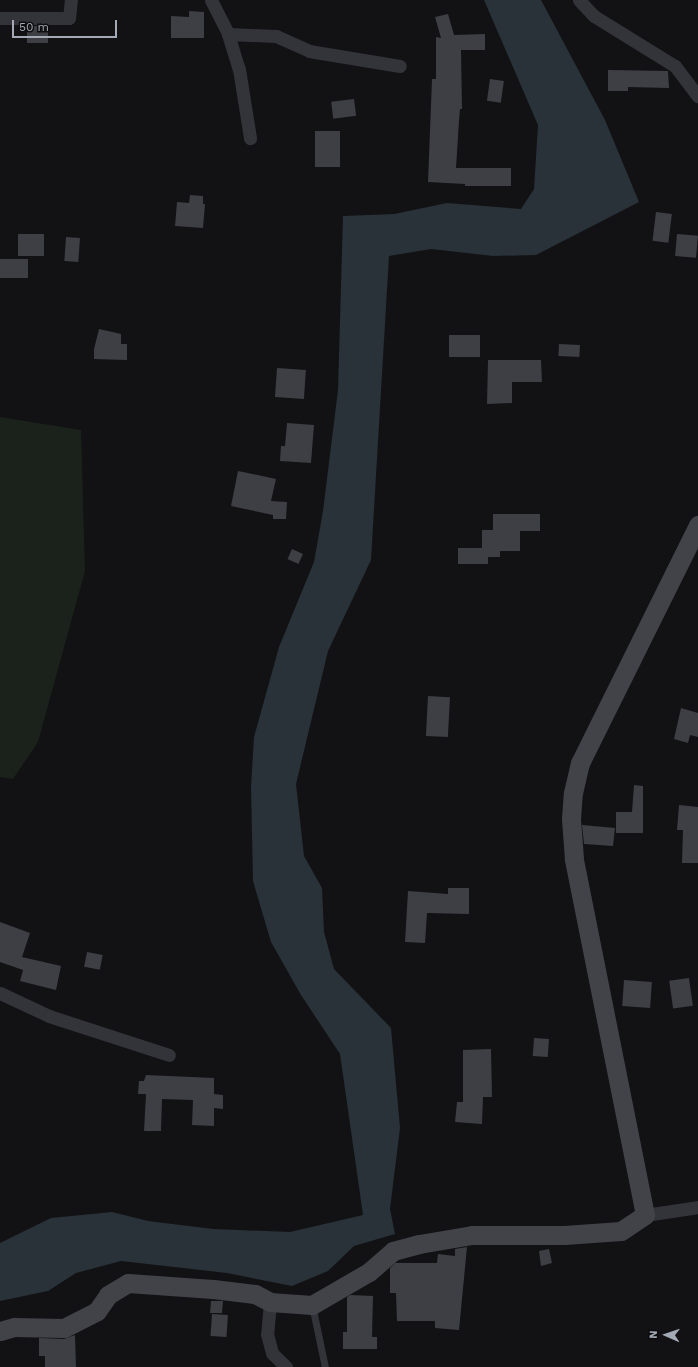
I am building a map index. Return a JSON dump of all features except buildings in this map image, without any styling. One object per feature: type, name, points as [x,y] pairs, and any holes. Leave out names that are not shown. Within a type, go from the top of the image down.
[{"type":"main road","points":[[0,1331],[14,1327],[64,1328],[98,1311],[108,1295],[128,1283],[213,1289],[256,1294],[270,1302],[312,1305],[369,1272],[393,1251],[419,1244],[472,1235],[564,1235],[622,1231],[645,1215],[574,859],[571,820],[572,806],[580,763],[698,525]]},
{"type":"street","points":[[0,18],[69,18],[71,0]]},
{"type":"street","points":[[211,0],[228,34],[239,69],[250,138]]},
{"type":"street","points":[[579,0],[594,16],[675,66],[698,96]]},
{"type":"street","points":[[228,34],[276,36],[309,51],[400,66]]},
{"type":"street","points":[[0,993],[49,1016],[169,1055]]},
{"type":"street","points":[[645,1215],[698,1207]]},
{"type":"street","points":[[270,1302],[267,1334],[272,1353],[286,1367]]},
{"type":"lane","points":[[312,1305],[325,1367]]},
{"type":"shaded area","points":[[484,0],[541,0],[605,120],[639,202],[536,255],[493,256],[431,249],[389,256],[371,560],[328,651],[296,784],[304,856],[322,888],[324,932],[334,969],[391,1028],[400,1128],[390,1209],[395,1234],[354,1246],[328,1271],[292,1286],[227,1273],[121,1261],[76,1273],[48,1291],[0,1301],[0,1243],[51,1218],[112,1212],[148,1221],[213,1229],[290,1232],[363,1215],[340,1054],[301,995],[271,942],[253,881],[251,787],[254,737],[279,647],[314,562],[323,511],[338,390],[343,216],[394,214],[447,203],[521,209],[534,189],[538,125]]},
{"type":"shaded area","points":[[0,417],[81,430],[85,571],[38,742],[13,779],[0,777]]}]
